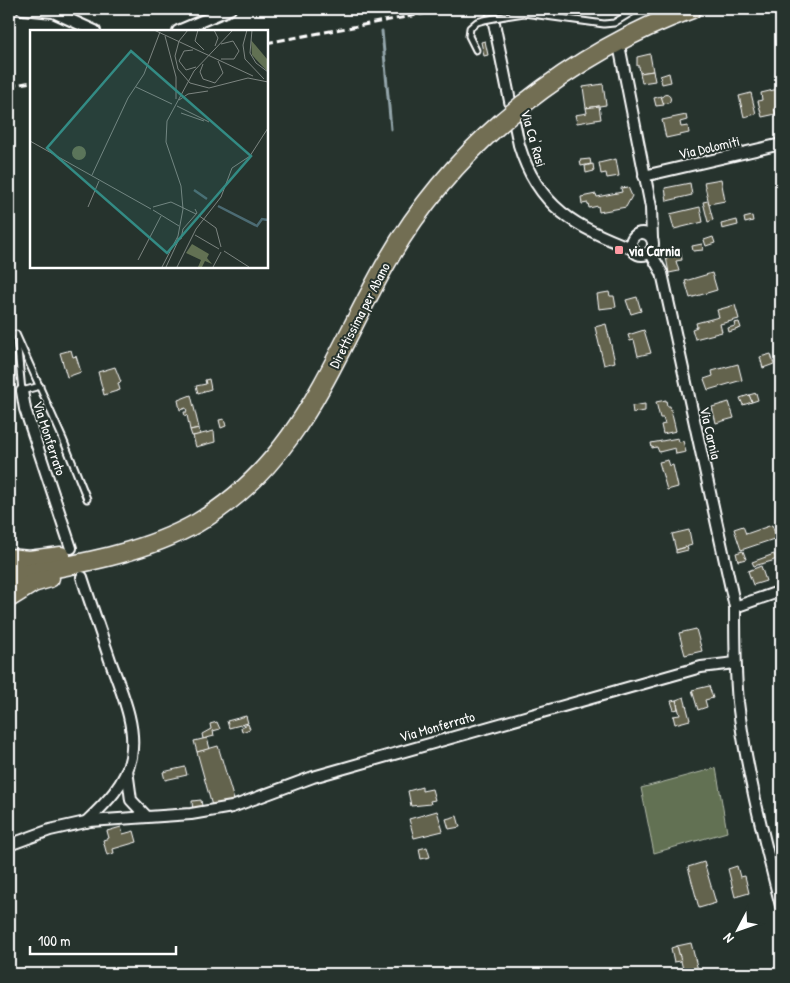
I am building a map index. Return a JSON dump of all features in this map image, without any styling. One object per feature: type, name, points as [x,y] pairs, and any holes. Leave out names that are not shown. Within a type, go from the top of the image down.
[{"type":"highway","name":"Direttissima per Abano","points":[[9,577],[138,548],[181,531],[210,515],[246,487],[279,453],[316,398],[365,302],[404,234],[441,184],[503,121],[566,72],[632,34],[686,10]]},
{"type":"highway","points":[[9,558],[47,559],[94,551],[138,548]]},
{"type":"highway","points":[[9,598],[33,584],[101,564],[138,548]]},
{"type":"street","points":[[22,9],[53,12],[93,30]]},
{"type":"street","points":[[180,30],[230,9]]},
{"type":"street","name":"Via Ca' Rasi","points":[[489,22],[519,145],[530,176],[546,198],[578,225],[642,252]]},
{"type":"street","points":[[620,50],[644,176],[652,207],[653,246],[642,252],[638,236]]},
{"type":"street","name":"Via Dolomiti","points":[[644,176],[781,144]]},
{"type":"street","points":[[620,244],[638,236],[651,223]]},
{"type":"street","points":[[638,236],[652,239]]},
{"type":"street","name":"Via Carnia","points":[[642,252],[659,266],[735,607],[735,663],[747,755],[781,906]]},
{"type":"street","name":"Via Monferrato","points":[[22,391],[25,409],[71,548]]},
{"type":"street","name":"Via Monferrato","points":[[82,577],[129,717],[133,738],[127,770],[131,800]]},
{"type":"street","points":[[735,607],[781,592]]},
{"type":"street","name":"Via Monferrato","points":[[9,845],[50,830],[85,823],[191,814],[232,807],[293,783],[430,742],[701,667],[735,663]]},
{"type":"street","name":"Via Monferrato","points":[[85,823],[109,802],[127,770]]},
{"type":"street","points":[[109,802],[107,808],[115,819],[131,800],[147,817]]},
{"type":"lane","points":[[476,50],[469,36],[470,28],[477,22],[489,22],[505,16],[524,13],[604,24],[614,23],[625,18],[636,9]]},
{"type":"lane","name":"Via Monferrato","points":[[22,391],[16,334],[88,499]]},
{"type":"lane","points":[[22,391],[40,386]]},
{"type":"green space","points":[[716,768],[727,832],[654,853],[641,788]]},
{"type":"building","points":[[485,41],[488,55],[484,56],[481,42]]},
{"type":"building","points":[[650,54],[653,71],[640,73],[639,66],[637,66],[637,57]]},
{"type":"building","points":[[653,71],[655,81],[642,83],[640,73]]},
{"type":"building","points":[[669,73],[671,82],[662,84],[660,76]]},
{"type":"building","points":[[603,84],[606,105],[586,108],[583,87]]},
{"type":"building","points":[[778,89],[779,93],[781,93],[781,107],[774,108],[776,114],[762,117],[758,101],[762,100],[761,93]]},
{"type":"building","points":[[751,93],[756,114],[744,117],[739,96]]},
{"type":"building","points":[[666,95],[670,99],[666,103],[662,99]]},
{"type":"building","points":[[661,96],[664,105],[656,106],[654,98]]},
{"type":"building","points":[[599,106],[601,119],[577,123],[575,115],[587,113],[586,108]]},
{"type":"building","points":[[686,115],[687,120],[680,122],[681,127],[688,126],[689,133],[666,138],[662,120]]},
{"type":"building","points":[[590,159],[591,164],[581,166],[580,160]]},
{"type":"building","points":[[616,159],[619,176],[607,178],[606,173],[601,174],[599,163]]},
{"type":"building","points":[[593,164],[594,171],[586,173],[585,166]]},
{"type":"building","points":[[721,179],[725,201],[709,204],[704,182]]},
{"type":"building","points":[[690,183],[692,195],[667,201],[665,188]]},
{"type":"building","points":[[628,187],[632,196],[626,207],[599,212],[598,206],[589,208],[588,203],[582,204],[581,197],[596,194],[597,197],[622,192],[621,188]]},
{"type":"building","points":[[708,201],[713,220],[708,222],[703,202]]},
{"type":"building","points":[[700,207],[703,222],[674,229],[670,214]]},
{"type":"building","points":[[752,216],[753,221],[745,223],[744,218]]},
{"type":"building","points":[[737,220],[738,225],[722,229],[721,224]]},
{"type":"building","points":[[713,237],[715,243],[706,246],[704,240]]},
{"type":"building","points":[[702,244],[703,250],[693,251],[692,246]]},
{"type":"building","points":[[680,248],[682,260],[676,261],[679,271],[669,273],[665,252]]},
{"type":"building","points":[[712,273],[717,290],[690,298],[685,281]]},
{"type":"building","points":[[609,292],[610,296],[614,296],[616,307],[599,309],[597,294]]},
{"type":"building","points":[[637,297],[641,311],[631,314],[626,300]]},
{"type":"building","points":[[735,305],[739,319],[720,324],[722,332],[695,339],[692,329],[697,327],[696,323],[719,317],[717,310]]},
{"type":"building","points":[[739,322],[741,328],[729,332],[728,328],[735,326],[734,323]]},
{"type":"building","points":[[606,324],[615,362],[604,365],[595,327]]},
{"type":"building","points":[[644,330],[651,353],[638,356],[634,340],[630,341],[628,335]]},
{"type":"building","points":[[71,350],[73,357],[76,356],[81,372],[67,377],[60,353]]},
{"type":"building","points":[[771,354],[774,364],[763,368],[760,357]]},
{"type":"building","points":[[738,364],[742,380],[708,390],[704,379],[713,376],[712,371]]},
{"type":"building","points":[[115,367],[121,382],[118,383],[120,390],[104,395],[98,372]]},
{"type":"building","points":[[209,379],[211,389],[198,393],[196,386],[206,384],[205,380]]},
{"type":"building","points":[[756,393],[758,400],[752,402],[749,395]]},
{"type":"building","points":[[191,395],[199,428],[190,430],[187,415],[185,416],[184,412],[187,412],[186,408],[180,410],[178,400]]},
{"type":"building","points":[[749,395],[752,402],[743,405],[740,398]]},
{"type":"building","points":[[666,400],[667,406],[670,406],[676,431],[663,434],[661,425],[665,424],[663,418],[660,418],[656,402]]},
{"type":"building","points":[[729,402],[734,418],[716,423],[712,407]]},
{"type":"building","points":[[645,404],[645,411],[633,413],[632,406]]},
{"type":"building","points":[[224,419],[226,426],[221,428],[219,420]]},
{"type":"building","points":[[199,428],[200,435],[192,436],[190,430]]},
{"type":"building","points":[[214,431],[215,442],[196,447],[193,436]]},
{"type":"building","points":[[678,438],[679,442],[683,441],[686,452],[676,454],[675,448],[659,452],[657,447],[652,448],[651,443]]},
{"type":"building","points":[[668,460],[670,466],[673,465],[678,487],[667,490],[659,462]]},
{"type":"building","points":[[772,525],[777,538],[741,550],[734,529],[743,526],[746,534]]},
{"type":"building","points":[[689,530],[692,545],[676,550],[672,534]]},
{"type":"building","points":[[687,547],[688,550],[676,553],[676,550]]},
{"type":"building","points":[[743,551],[746,559],[738,561],[736,553]]},
{"type":"building","points":[[774,554],[776,559],[772,561],[754,566],[752,562]]},
{"type":"building","points":[[761,566],[766,581],[753,585],[748,571]]},
{"type":"building","points":[[696,629],[702,651],[685,655],[679,633]]},
{"type":"building","points":[[709,686],[713,698],[705,700],[707,707],[698,710],[692,690]]},
{"type":"building","points":[[684,697],[690,720],[675,724],[673,716],[680,715],[676,700]]},
{"type":"building","points":[[676,700],[678,709],[674,710],[671,701]]},
{"type":"building","points":[[246,716],[248,723],[229,728],[227,721]]},
{"type":"building","points":[[217,722],[220,729],[213,731],[214,736],[203,739],[202,734],[211,729],[210,724]]},
{"type":"building","points":[[248,724],[250,729],[242,732],[241,727]]},
{"type":"building","points":[[207,738],[210,749],[197,752],[194,741]]},
{"type":"building","points":[[218,746],[234,800],[212,806],[197,752]]},
{"type":"building","points":[[185,767],[187,775],[165,780],[163,772]]},
{"type":"building","points":[[422,787],[422,791],[432,789],[435,800],[430,801],[431,804],[411,806],[408,791]]},
{"type":"building","points":[[201,800],[203,812],[193,812],[192,801]]},
{"type":"building","points":[[437,811],[443,831],[414,838],[409,819]]},
{"type":"building","points":[[457,816],[460,827],[449,829],[446,819]]},
{"type":"building","points":[[121,827],[123,834],[134,831],[137,842],[113,849],[114,853],[107,855],[103,840],[109,838],[107,831]]},
{"type":"building","points":[[427,847],[430,857],[421,859],[419,849]]},
{"type":"building","points":[[704,862],[716,903],[699,908],[688,867]]},
{"type":"building","points":[[737,866],[740,877],[745,876],[749,893],[735,897],[728,869]]},
{"type":"building","points":[[691,943],[699,974],[684,974],[677,946]]},
{"type":"building","points":[[677,946],[681,961],[674,962],[671,948]]},
{"type":"waterway","points":[[382,31],[391,129]]},
{"type":"railway","points":[[268,43],[449,9]]},
{"type":"railway","points":[[9,86],[30,82]]},
{"type":"place","name":"via Carnia","points":[[619,250]]}]
